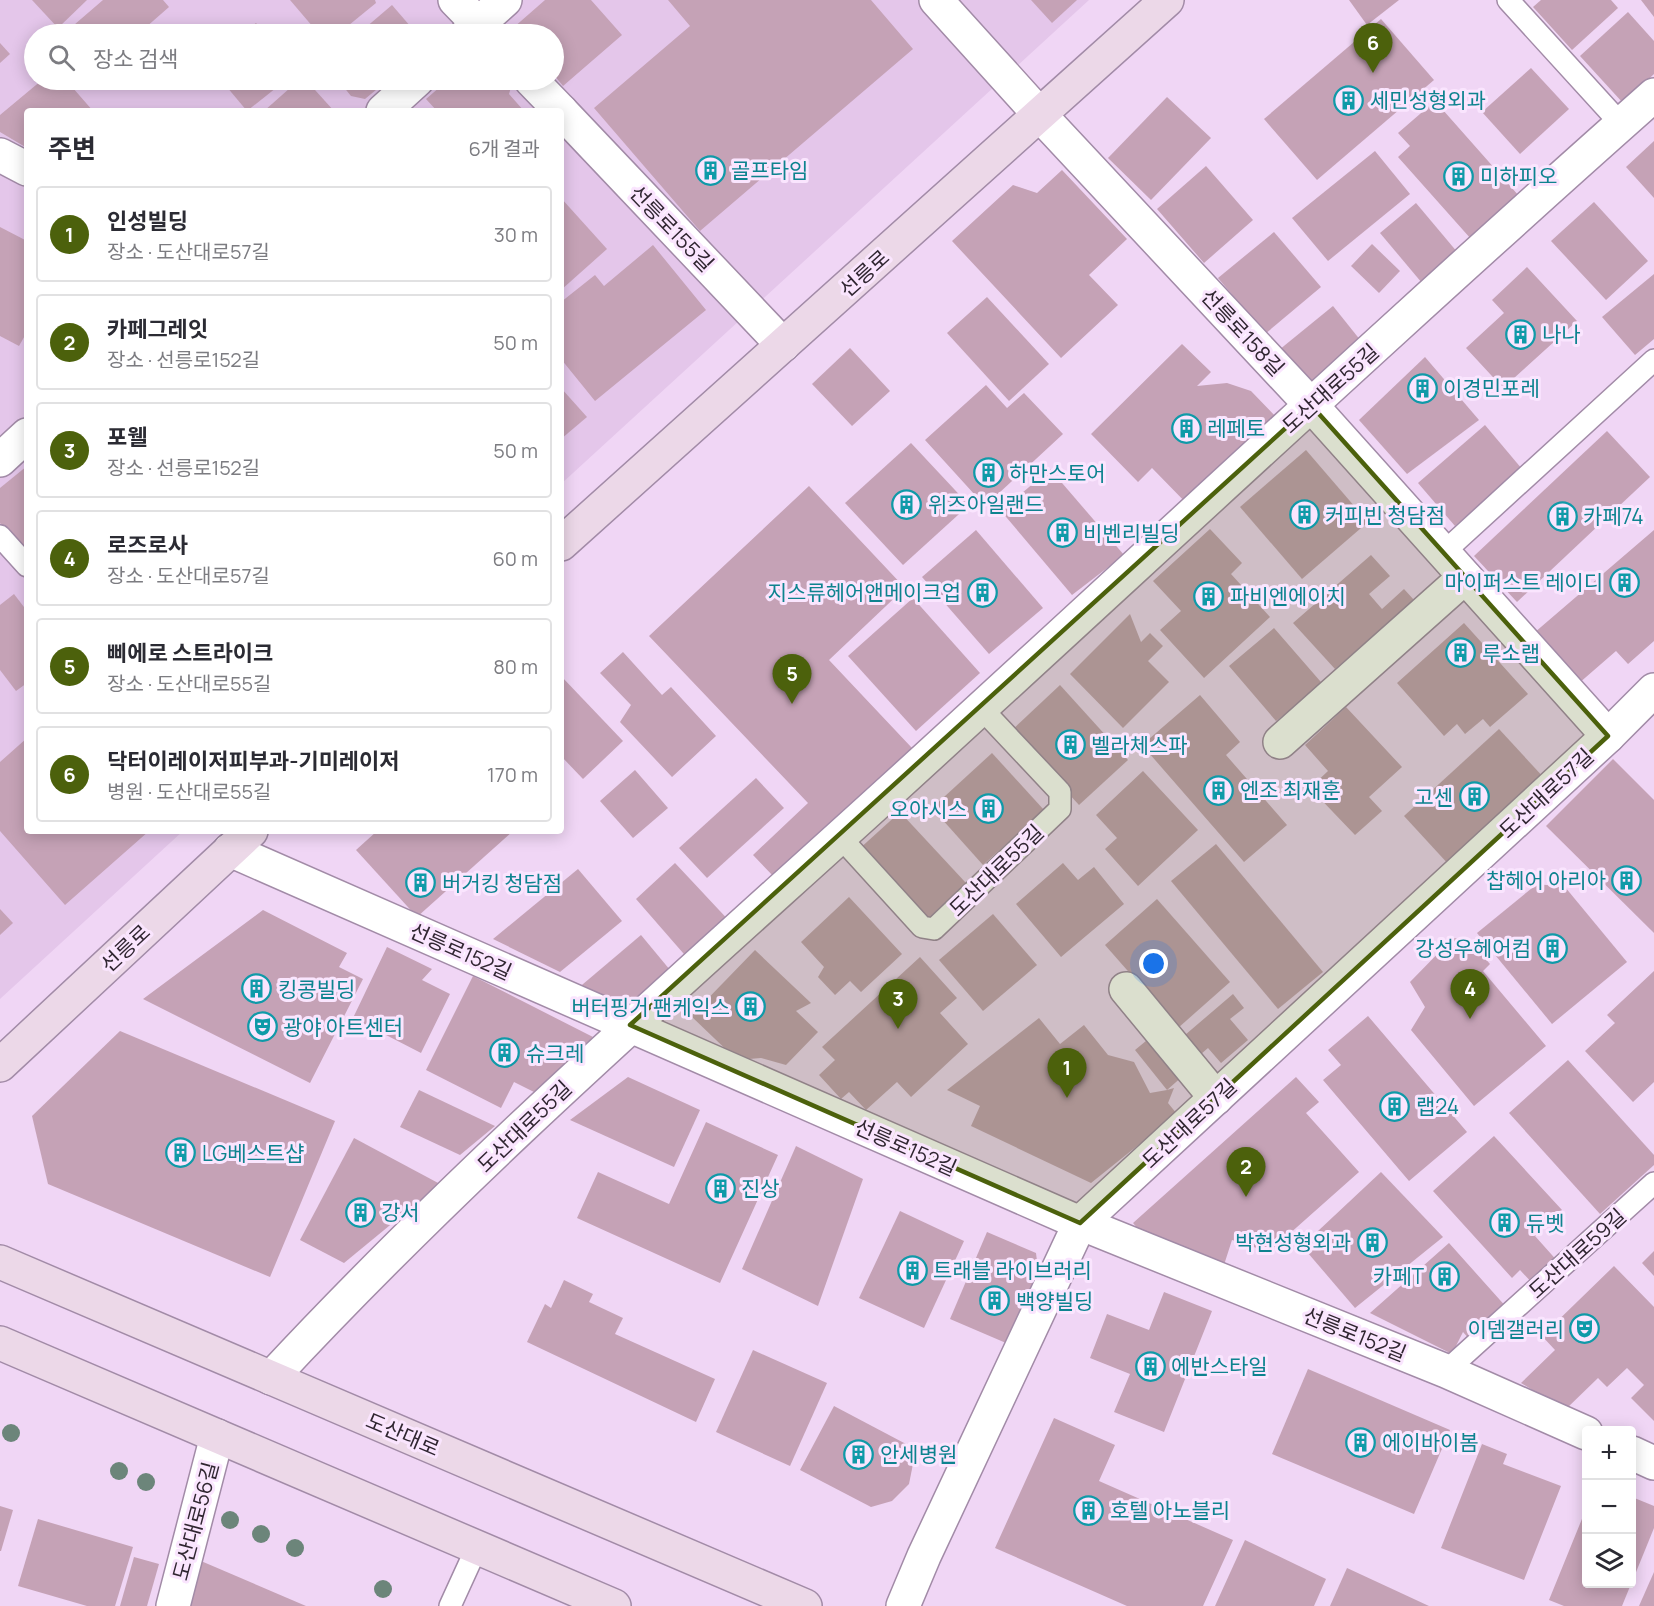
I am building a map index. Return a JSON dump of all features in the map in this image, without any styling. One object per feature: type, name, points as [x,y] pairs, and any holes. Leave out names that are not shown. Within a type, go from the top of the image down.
[{"type":"main road","name":"선릉로","points":[[564,541],[1167,0]]},
{"type":"main road","name":"선릉로","points":[[0,1065],[241,841]]},
{"type":"main road","name":"도산대로","points":[[0,1262],[805,1606]]},
{"type":"main road","points":[[0,1343],[614,1606]]},
{"type":"street","points":[[455,0],[472,24]]},
{"type":"street","points":[[483,24],[505,0]]},
{"type":"street","name":"선릉로158길","points":[[936,0],[1040,116],[1311,405],[1608,736]]},
{"type":"street","points":[[385,108],[406,90]]},
{"type":"street","name":"선릉로155길","points":[[541,90],[558,108]]},
{"type":"street","name":"도산대로55길","points":[[271,1378],[344,1300],[630,1025],[840,837],[1311,405],[1654,95]]},
{"type":"street","name":"선릉로155길","points":[[564,114],[783,345]]},
{"type":"street","points":[[0,155],[24,167]]},
{"type":"street","points":[[0,460],[24,438]]},
{"type":"street","points":[[1280,742],[1465,577]]},
{"type":"street","name":"도산대로57길","points":[[903,1606],[924,1556],[1080,1223],[1608,736],[1654,690]]},
{"type":"street","name":"선릉로152길","points":[[241,841],[630,1025],[1080,1223],[1446,1371],[1582,1431]]},
{"type":"street","points":[[1126,989],[1216,1098]]},
{"type":"street","name":"도산대로56길","points":[[173,1606],[217,1436]]},
{"type":"street","points":[[1636,1455],[1654,1463]]},
{"type":"lane","points":[[1508,0],[1621,124]]},
{"type":"lane","points":[[1443,553],[1654,360]]},
{"type":"lane","points":[[0,536],[24,563]]},
{"type":"lane","name":"도산대로55길","points":[[840,837],[922,927],[934,929],[1060,809],[1060,792],[981,708]]},
{"type":"lane","name":"도산대로59길","points":[[1446,1371],[1654,1183]]},
{"type":"lane","points":[[450,1606],[477,1547]]},
{"type":"highlighted area","points":[[1311,405],[1608,736],[1080,1223],[630,1025]]},
{"type":"shaded area","points":[[0,0],[1089,0],[564,481],[564,108],[24,108],[24,834],[180,834],[0,999]]},
{"type":"building","points":[[32,0],[87,0],[62,24],[54,24]]},
{"type":"building","points":[[103,0],[163,0],[169,7],[150,24],[75,24]]},
{"type":"building","points":[[290,0],[375,0],[376,3],[350,24],[310,24]]},
{"type":"building","points":[[545,0],[591,0],[622,35],[564,85],[564,24],[518,24]]},
{"type":"building","name":"골프타임","points":[[668,0],[871,0],[913,49],[700,231],[594,108],[690,26]]},
{"type":"building","points":[[1031,0],[1077,0],[1052,23]]},
{"type":"building","points":[[1349,0],[1399,0],[1367,25]]},
{"type":"building","points":[[1541,0],[1611,0],[1618,8],[1572,50],[1533,7]]},
{"type":"building","points":[[1641,0],[1654,0],[1654,17]]},
{"type":"building","points":[[392,5],[408,24],[370,24]]},
{"type":"building","points":[[1628,12],[1654,41],[1654,74],[1623,103],[1580,56]]},
{"type":"building","name":"세민성형외과","points":[[1381,19],[1434,80],[1317,180],[1264,119]]},
{"type":"building","points":[[0,43],[10,54],[0,63]]},
{"type":"building","points":[[1531,68],[1569,109],[1520,154],[1482,112]]},
{"type":"building","points":[[30,90],[75,90],[90,108],[24,108],[24,146],[0,132],[0,115]]},
{"type":"building","points":[[229,90],[273,90],[251,108],[244,108]]},
{"type":"building","points":[[288,90],[315,90],[331,108],[267,108]]},
{"type":"building","points":[[346,90],[376,90],[365,99],[351,96]]},
{"type":"building","points":[[436,90],[510,90],[509,94],[521,108],[434,108],[426,99]]},
{"type":"building","points":[[1167,97],[1211,138],[1151,200],[1108,158]]},
{"type":"building","name":"미하피오","points":[[1435,101],[1519,196],[1471,239],[1398,157],[1410,146],[1398,133]]},
{"type":"building","points":[[1654,141],[1654,198],[1626,167]]},
{"type":"building","points":[[1375,151],[1410,194],[1328,261],[1292,218]]},
{"type":"building","points":[[1206,166],[1253,220],[1204,263],[1157,209]]},
{"type":"building","points":[[1062,170],[1127,239],[1089,275],[1118,305],[1061,358],[952,241],[1013,185],[1037,193]]},
{"type":"building","points":[[564,201],[607,249],[564,287]]},
{"type":"building","points":[[1594,202],[1648,261],[1606,300],[1551,241]]},
{"type":"building","points":[[1416,203],[1458,253],[1422,283],[1380,233]]},
{"type":"building","points":[[0,227],[24,239],[24,337],[19,346],[0,336]]},
{"type":"building","points":[[1274,232],[1321,287],[1265,334],[1218,278]]},
{"type":"building","points":[[1372,244],[1400,271],[1379,293],[1351,266]]},
{"type":"building","points":[[653,245],[706,310],[595,401],[564,363],[564,300],[595,275],[604,286]]},
{"type":"building","name":"나나","points":[[1527,267],[1577,321],[1503,388],[1466,348],[1504,313],[1492,300]]},
{"type":"building","points":[[1654,274],[1654,339],[1635,355],[1602,317]]},
{"type":"building","points":[[987,297],[1049,364],[1009,401],[947,333]]},
{"type":"building","points":[[1333,306],[1369,351],[1316,394],[1279,350]]},
{"type":"building","name":"레페토","points":[[1182,344],[1211,372],[1197,386],[1227,383],[1251,391],[1281,422],[1192,509],[1152,468],[1138,482],[1091,434]]},
{"type":"building","points":[[850,348],[890,391],[852,426],[812,384]]},
{"type":"building","name":"이경민포레","points":[[1425,357],[1479,420],[1407,474],[1359,420]]},
{"type":"building","name":"하만스토어","points":[[986,385],[1007,408],[1024,393],[1063,434],[985,506],[925,440]]},
{"type":"building","points":[[564,391],[587,417],[564,436]]},
{"type":"building","points":[[1485,425],[1522,469],[1455,526],[1418,483]]},
{"type":"building","name":"카페74","points":[[1607,431],[1650,477],[1517,602],[1474,556]]},
{"type":"building","name":"위즈아일랜드","points":[[911,443],[969,505],[903,565],[845,503]]},
{"type":"building","name":"커피빈 청담점","points":[[1306,450],[1368,522],[1302,579],[1240,507]]},
{"type":"building","points":[[24,468],[24,550],[22,551],[0,523],[0,488]]},
{"type":"building","name":"비벤리빌딩","points":[[1050,469],[1124,555],[1072,595],[1001,511]]},
{"type":"building","points":[[809,486],[905,588],[829,660],[912,748],[775,878],[753,855],[808,803],[649,636]]},
{"type":"building","name":"파비엔에이치","points":[[1210,529],[1242,563],[1231,574],[1270,617],[1204,678],[1160,630],[1181,611],[1153,581]]},
{"type":"building","name":"지스류헤어앤메이크업","points":[[976,530],[1043,608],[989,654],[922,577]]},
{"type":"building","name":"마이퍼스트 레이디","points":[[1654,530],[1654,641],[1628,664],[1616,651],[1578,684],[1534,633]]},
{"type":"building","points":[[1371,555],[1390,576],[1369,594],[1382,609],[1404,589],[1414,600],[1335,669],[1293,623]]},
{"type":"building","points":[[14,594],[24,607],[24,685],[16,691],[0,670],[0,605]]},
{"type":"building","points":[[913,598],[980,673],[916,731],[848,656]]},
{"type":"building","points":[[1130,614],[1141,642],[1150,633],[1163,646],[1148,661],[1169,682],[1123,728],[1070,674]]},
{"type":"building","name":"루소랩","points":[[1464,623],[1528,694],[1490,727],[1483,719],[1465,734],[1457,724],[1444,736],[1397,683]]},
{"type":"building","points":[[1274,628],[1327,689],[1294,717],[1289,711],[1276,721],[1229,666]]},
{"type":"building","points":[[623,652],[662,695],[671,687],[716,736],[672,777],[620,722],[631,705],[600,673]]},
{"type":"building","points":[[564,679],[623,741],[583,779],[564,759]]},
{"type":"building","name":"벨라체스파","points":[[1060,685],[1128,760],[1079,805],[1011,731]]},
{"type":"building","name":"엔조 최재훈","points":[[1200,695],[1240,742],[1226,755],[1287,825],[1244,862],[1142,745]]},
{"type":"building","points":[[1346,707],[1402,767],[1369,797],[1382,811],[1355,835],[1310,788],[1328,771],[1305,745]]},
{"type":"building","name":"고센","points":[[1499,729],[1545,779],[1450,866],[1404,816]]},
{"type":"building","points":[[24,741],[24,834],[146,834],[65,905],[0,831],[0,762]]},
{"type":"building","name":"오아시스","points":[[992,753],[1044,810],[983,865],[932,808]]},
{"type":"building","name":"찹헤어 아리아","points":[[1613,759],[1654,800],[1654,933],[1546,826]]},
{"type":"building","points":[[635,770],[668,808],[633,838],[600,801]]},
{"type":"building","points":[[1143,771],[1198,830],[1138,886],[1105,849],[1117,838],[1096,815]]},
{"type":"building","points":[[756,778],[784,808],[707,878],[679,848]]},
{"type":"building","points":[[900,812],[966,883],[924,922],[857,851]]},
{"type":"building","name":"버거킹 청담점","points":[[374,834],[510,834],[417,917],[356,850]]},
{"type":"building","points":[[1216,844],[1323,972],[1278,1009],[1171,881]]},
{"type":"building","points":[[675,863],[734,926],[690,961],[636,899]]},
{"type":"building","points":[[1063,863],[1078,880],[1094,867],[1124,904],[1061,957],[1016,904]]},
{"type":"building","points":[[578,869],[622,921],[560,972],[493,939]]},
{"type":"building","name":"강성우헤어컴","points":[[1537,884],[1565,887],[1627,962],[1552,1024],[1477,933]]},
{"type":"building","points":[[849,897],[902,954],[861,992],[850,981],[835,995],[818,977],[824,967],[801,942]]},
{"type":"building","points":[[1157,899],[1230,982],[1178,1028],[1105,945]]},
{"type":"building","points":[[0,909],[13,923],[0,935]]},
{"type":"building","name":"킹콩빌딩","points":[[263,910],[347,953],[339,967],[363,979],[310,1083],[143,999]]},
{"type":"building","points":[[993,914],[1037,965],[983,1011],[939,960]]},
{"type":"building","points":[[641,935],[675,976],[629,1014],[576,990]]},
{"type":"building","points":[[1453,938],[1469,940],[1490,964],[1483,971],[1546,1046],[1474,1106],[1411,1030],[1425,1007],[1410,982]]},
{"type":"building","points":[[387,947],[432,969],[422,980],[450,994],[421,1053],[353,1018]]},
{"type":"building","name":"버터핑거 팬케익스","points":[[755,950],[811,1003],[796,1011],[818,1032],[786,1065],[761,1058],[737,1060],[691,1016]]},
{"type":"building","points":[[920,957],[957,998],[940,1013],[968,1044],[911,1097],[897,1082],[866,1110],[849,1092],[841,1099],[819,1075],[835,1060],[822,1047]]},
{"type":"building","points":[[1654,971],[1654,1082],[1633,1102],[1585,1051],[1615,1023],[1607,1015]]},
{"type":"building","name":"슈크레","points":[[473,976],[593,1037],[534,1092],[514,1082],[501,1108],[426,1070]]},
{"type":"building","points":[[1233,994],[1244,1008],[1230,1019],[1248,1040],[1221,1063],[1208,1048],[1194,1060],[1178,1041]]},
{"type":"building","name":"랩24","points":[[1368,1016],[1467,1132],[1409,1181],[1323,1080],[1341,1065],[1328,1050]]},
{"type":"building","points":[[1039,1018],[1060,1044],[1084,1025],[1108,1055],[1134,1062],[1150,1093],[1174,1088],[1168,1103],[1177,1114],[1091,1183],[971,1126],[980,1106],[947,1090]]},
{"type":"building","name":"LG베스트샵","points":[[120,1031],[335,1121],[270,1277],[48,1184],[32,1116]]},
{"type":"building","points":[[1152,1036],[1184,1075],[1167,1090],[1135,1050]]},
{"type":"building","points":[[1568,1060],[1654,1155],[1654,1165],[1600,1214],[1509,1113]]},
{"type":"building","points":[[628,1077],[700,1110],[674,1167],[570,1120]]},
{"type":"building","points":[[1296,1077],[1319,1102],[1306,1113],[1359,1172],[1269,1252],[1232,1240],[1223,1268],[1151,1244],[1133,1223]]},
{"type":"building","points":[[419,1090],[495,1126],[460,1155],[400,1127]]},
{"type":"building","name":"진상","points":[[706,1122],[778,1155],[720,1283],[577,1218],[598,1172],[669,1204]]},
{"type":"building","name":"듀벳","points":[[1494,1136],[1562,1210],[1535,1236],[1560,1264],[1535,1286],[1520,1270],[1512,1278],[1433,1191]]},
{"type":"building","name":"강서","points":[[354,1138],[440,1184],[344,1263],[300,1240]]},
{"type":"building","points":[[796,1146],[863,1179],[818,1306],[742,1269]]},
{"type":"building","name":"박현성형외과","points":[[1381,1172],[1443,1237],[1355,1308],[1302,1246]]},
{"type":"building","name":"트래블 라이브러리","points":[[900,1211],[964,1241],[924,1328],[859,1298]]},
{"type":"building","name":"백양빌딩","points":[[987,1232],[1036,1253],[1040,1284],[1013,1346],[950,1319]]},
{"type":"building","name":"카페T","points":[[1449,1243],[1508,1309],[1472,1342],[1463,1332],[1452,1354],[1370,1313]]},
{"type":"building","points":[[1654,1251],[1654,1276],[1642,1263]]},
{"type":"building","points":[[1614,1266],[1654,1307],[1654,1421],[1631,1398],[1644,1385],[1627,1368],[1607,1387],[1598,1378],[1565,1410],[1521,1383],[1555,1350],[1542,1336]]},
{"type":"building","points":[[564,1280],[593,1294],[589,1302],[623,1318],[615,1334],[715,1379],[696,1422],[527,1342],[545,1304],[551,1308]]},
{"type":"building","name":"에반스타일","points":[[1164,1292],[1212,1311],[1164,1432],[1114,1412],[1130,1374],[1090,1358],[1107,1314],[1149,1330]]},
{"type":"building","points":[[753,1350],[827,1383],[790,1466],[716,1432]]},
{"type":"building","name":"에이바이봄","points":[[1308,1369],[1450,1430],[1414,1514],[1272,1454]]},
{"type":"building","name":"안세병원","points":[[834,1406],[906,1444],[913,1464],[909,1484],[892,1501],[871,1507],[800,1470]]},
{"type":"building","name":"호텔 아노블리","points":[[1054,1418],[1115,1445],[1099,1481],[1233,1540],[1203,1606],[1127,1606],[995,1548]]},
{"type":"building","points":[[1482,1444],[1507,1454],[1503,1464],[1561,1486],[1524,1580],[1441,1548]]},
{"type":"building","points":[[1636,1499],[1654,1506],[1654,1528],[1636,1572]]},
{"type":"building","points":[[0,1506],[13,1510],[1,1551],[0,1551]]},
{"type":"building","points":[[38,1519],[133,1547],[115,1606],[87,1606],[18,1586]]},
{"type":"building","points":[[1582,1519],[1582,1588],[1629,1588],[1622,1606],[1564,1606],[1549,1600]]},
{"type":"building","points":[[1245,1540],[1326,1579],[1314,1606],[1215,1606]]},
{"type":"building","points":[[134,1557],[159,1564],[147,1606],[120,1606]]},
{"type":"building","points":[[201,1561],[306,1606],[182,1606]]},
{"type":"building","points":[[1347,1568],[1429,1606],[1330,1606]]},
{"type":"building","points":[[1654,1572],[1654,1606],[1639,1606]]},
{"type":"place","name":"닥터이레이저피부과-기미레이저","points":[[1373,73]]},
{"type":"place","name":"세민성형외과","points":[[1349,100]]},
{"type":"place","name":"골프타임","points":[[710,170]]},
{"type":"place","name":"미하피오","points":[[1459,176]]},
{"type":"place","name":"나나","points":[[1521,334]]},
{"type":"place","name":"이경민포레","points":[[1422,388]]},
{"type":"place","name":"레페토","points":[[1186,428]]},
{"type":"place","name":"하만스토어","points":[[988,473]]},
{"type":"place","name":"위즈아일랜드","points":[[907,504]]},
{"type":"place","name":"커피빈 청담점","points":[[1304,515]]},
{"type":"place","name":"카페74","points":[[1562,516]]},
{"type":"place","name":"비벤리빌딩","points":[[1062,533]]},
{"type":"place","name":"마이퍼스트 레이디","points":[[1624,582]]},
{"type":"place","name":"지스류헤어앤메이크업","points":[[982,592]]},
{"type":"place","name":"파비엔에이치","points":[[1209,596]]},
{"type":"place","name":"루소랩","points":[[1461,653]]},
{"type":"place","name":"삐에로 스트라이크","points":[[792,704]]},
{"type":"place","name":"벨라체스파","points":[[1070,745]]},
{"type":"place","name":"엔조 최재훈","points":[[1219,790]]},
{"type":"place","name":"고센","points":[[1474,797]]},
{"type":"place","name":"오아시스","points":[[988,809]]},
{"type":"place","name":"찹헤어 아리아","points":[[1627,880]]},
{"type":"place","name":"버거킹 청담점","points":[[421,883]]},
{"type":"place","name":"강성우헤어컴","points":[[1552,948]]},
{"type":"place","name":"킹콩빌딩","points":[[257,989]]},
{"type":"place","name":"버터핑거 팬케익스","points":[[751,1007]]},
{"type":"place","name":"로즈로사","points":[[1470,1019]]},
{"type":"place","name":"광야 아트센터","points":[[262,1027]]},
{"type":"place","name":"포웰","points":[[898,1029]]},
{"type":"place","name":"슈크레","points":[[505,1053]]},
{"type":"place","name":"인성빌딩","points":[[1067,1098]]},
{"type":"place","name":"랩24","points":[[1395,1106]]},
{"type":"place","name":"LG베스트샵","points":[[181,1153]]},
{"type":"place","name":"진상","points":[[720,1188]]},
{"type":"place","name":"카페그레잇","points":[[1246,1197]]},
{"type":"place","name":"강서","points":[[360,1212]]},
{"type":"place","name":"듀벳","points":[[1505,1223]]},
{"type":"place","name":"박현성형외과","points":[[1372,1242]]},
{"type":"place","name":"트래블 라이브러리","points":[[912,1270]]},
{"type":"place","name":"카페T","points":[[1445,1276]]},
{"type":"place","name":"백양빌딩","points":[[995,1301]]},
{"type":"place","name":"이뎀갤러리","points":[[1585,1329]]},
{"type":"place","name":"에반스타일","points":[[1150,1366]]},
{"type":"place","name":"에이바이봄","points":[[1361,1442]]},
{"type":"place","name":"안세병원","points":[[859,1454]]},
{"type":"place","name":"호텔 아노블리","points":[[1089,1510]]}]
